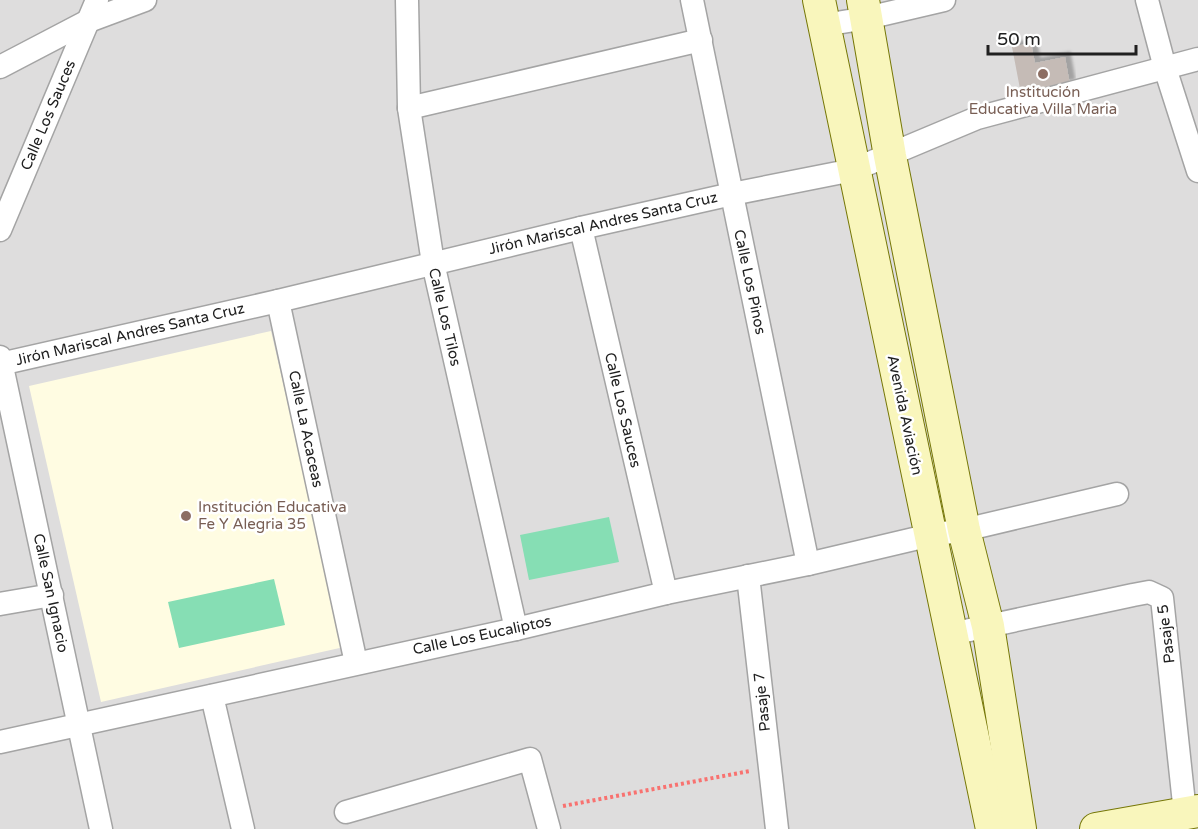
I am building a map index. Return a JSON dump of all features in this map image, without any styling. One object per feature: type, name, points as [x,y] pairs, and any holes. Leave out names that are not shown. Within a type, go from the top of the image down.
[{"type":"street","name":"Calle Los Sauces","points":[[0,230],[97,0]]},
{"type":"street","points":[[0,67],[87,22],[145,0]]},
{"type":"street","name":"Calle Los Tilos","points":[[407,0],[409,108],[433,263],[516,629]]},
{"type":"street","name":"Calle Los Pinos","points":[[692,0],[808,564]]},
{"type":"street","points":[[822,12],[944,0]]},
{"type":"street","points":[[1147,0],[1165,68],[1198,171]]},
{"type":"street","points":[[865,9],[890,156],[964,530],[988,626],[1020,829]]},
{"type":"street","name":"Avenida Aviación","points":[[822,12],[853,170],[992,829]]},
{"type":"street","points":[[409,108],[701,40]]},
{"type":"street","name":"Jirón Mariscal Andres Santa Cruz","points":[[1,361],[278,301],[732,194],[853,170],[977,118],[1198,59]]},
{"type":"street","name":"Calle Los Sauces","points":[[581,228],[666,593]]},
{"type":"street","name":"Calle La Acaceas","points":[[278,301],[356,663]]},
{"type":"street","name":"Calle San Ignacio","points":[[1,361],[101,829]]},
{"type":"street","name":"Calle Los Eucaliptos","points":[[0,742],[516,629],[666,593],[808,564],[931,535],[964,530],[1117,494]]},
{"type":"street","name":"Pasaje 7","points":[[748,576],[777,829]]},
{"type":"street","name":"Pasaje 5","points":[[951,634],[1149,592],[1162,598],[1191,812]]},
{"type":"street","points":[[0,604],[52,595]]},
{"type":"street","points":[[212,696],[243,829]]},
{"type":"street","points":[[346,812],[530,759],[546,819]]},
{"type":"street","points":[[1096,829],[1191,812]]},
{"type":"path","points":[[546,819],[770,768]]},
{"type":"shaded area","points":[[0,0],[1198,0],[1198,829],[0,829]]},
{"type":"shaded area","name":"Institución Educativa Fe Y Alegria 35","points":[[271,331],[344,647],[101,702],[29,386]]},
{"type":"green space","points":[[609,517],[619,562],[529,580],[520,535]]},
{"type":"green space","points":[[274,579],[285,625],[179,648],[168,602]]},
{"type":"building","name":"Institución Educativa Villa Maria","points":[[1031,43],[1035,63],[1065,57],[1070,85],[1021,94],[1012,47]]},
{"type":"place","name":"Institución Educativa Villa Maria","points":[[1043,74]]},
{"type":"place","name":"Institución Educativa Fe Y Alegria 35","points":[[186,516]]}]
